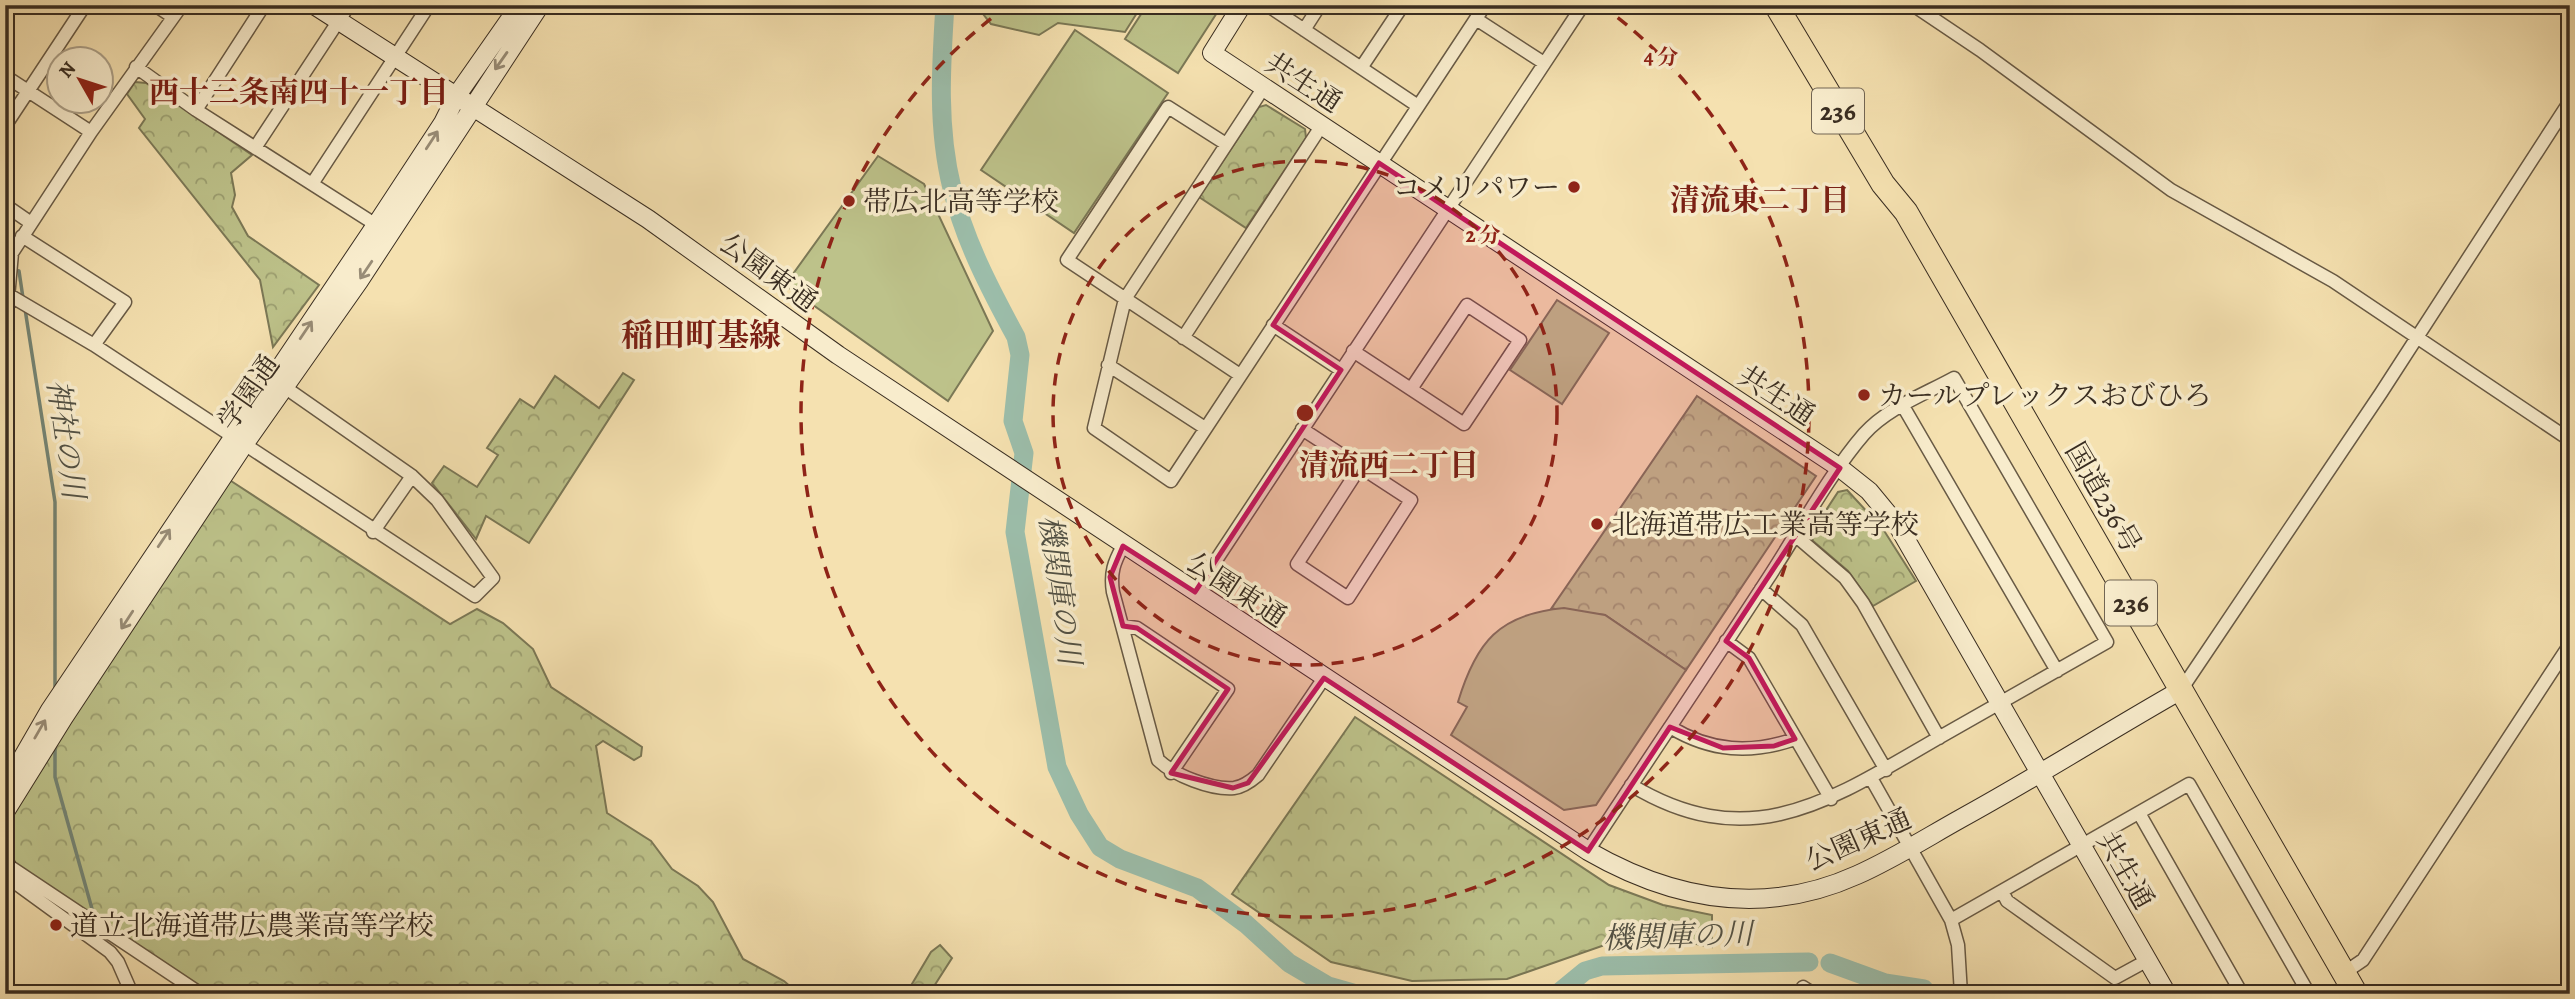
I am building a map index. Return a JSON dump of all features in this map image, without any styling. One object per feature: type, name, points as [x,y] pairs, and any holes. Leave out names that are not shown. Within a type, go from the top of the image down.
[{"type":"highway","name":"国道236号","points":[[1776,5],[1883,184],[1906,212],[2356,994]]},
{"type":"highway","name":"国道236号","points":[[1795,5],[1895,180],[1906,212]]},
{"type":"street","points":[[5,126],[85,5]]},
{"type":"street","points":[[155,5],[173,18]]},
{"type":"street","points":[[5,331],[12,253],[91,132],[182,5]]},
{"type":"street","points":[[196,110],[264,5]]},
{"type":"street","name":"公園東通","points":[[314,5],[648,219],[838,355],[1123,546],[1625,873],[1664,887],[1749,900],[1824,888],[1858,875],[1909,848],[2040,775],[2181,690]]},
{"type":"street","points":[[255,148],[349,5]]},
{"type":"street","points":[[312,184],[429,5]]},
{"type":"street","name":"学園通","points":[[5,812],[237,442],[283,386],[383,229],[457,95],[520,5]]},
{"type":"street","name":"学園通","points":[[5,788],[50,710],[540,5]]},
{"type":"street","name":"共生通","points":[[1242,5],[1212,53],[1840,468],[1869,491],[1899,526],[2167,994]]},
{"type":"street","points":[[1267,5],[1418,106]]},
{"type":"street","points":[[1304,30],[1320,5]]},
{"type":"street","points":[[1361,68],[1403,5]]},
{"type":"street","points":[[1264,87],[1125,299],[1108,365],[1094,428],[1171,481],[1485,5]]},
{"type":"street","points":[[1195,592],[1583,5]]},
{"type":"street","points":[[1913,5],[1980,50],[2171,190],[2333,281],[2570,440]]},
{"type":"street","points":[[1476,19],[1544,63]]},
{"type":"street","points":[[136,67],[196,110],[383,229]]},
{"type":"street","points":[[5,76],[91,132]]},
{"type":"street","points":[[2181,690],[2570,101]]},
{"type":"street","points":[[1226,145],[1168,107],[1067,260],[1240,375]]},
{"type":"street","points":[[1183,338],[1322,125]]},
{"type":"street","points":[[5,205],[31,223]]},
{"type":"street","points":[[22,236],[125,302],[94,345]]},
{"type":"street","points":[[9,295],[94,345],[373,532],[475,596],[493,578],[437,499],[412,475],[283,386]]},
{"type":"street","points":[[1353,351],[1464,424],[1520,340],[1468,304],[1411,389]]},
{"type":"street","points":[[1273,325],[1341,370]]},
{"type":"street","points":[[1108,365],[1205,428]]},
{"type":"street","points":[[1588,851],[1631,785],[1796,536],[1840,468],[1864,434],[1903,406],[1954,378],[2107,642],[1871,778],[1802,811],[1770,817],[1720,818],[1655,800],[1631,785]]},
{"type":"street","points":[[1903,406],[2057,671]]},
{"type":"street","points":[[1303,429],[1411,500],[1348,598],[1297,564],[1360,467]]},
{"type":"street","points":[[373,532],[412,475]]},
{"type":"street","points":[[1796,536],[1845,578],[1863,603],[1939,737]]},
{"type":"street","points":[[1123,546],[1110,577],[1158,760],[1171,773],[1233,788],[1248,783],[1258,775],[1324,678]]},
{"type":"street","points":[[1761,589],[1802,625],[1885,769]]},
{"type":"street","points":[[1123,626],[1137,628],[1228,688],[1171,773]]},
{"type":"street","points":[[1726,642],[1749,658],[1831,799]]},
{"type":"street","points":[[2344,973],[2363,960],[2570,644]]},
{"type":"street","points":[[1670,727],[1704,745],[1723,748],[1744,750],[1774,747],[1796,739]]},
{"type":"street","points":[[1871,778],[1951,920],[1961,966],[1961,994]]},
{"type":"street","points":[[1951,920],[2189,784],[2309,994]]},
{"type":"street","points":[[2139,813],[2242,994]]},
{"type":"street","points":[[6,864],[6,877],[110,951],[118,962],[132,994]]},
{"type":"street","points":[[6,864],[201,994]]},
{"type":"street","points":[[2002,891],[2007,901],[2115,978],[2148,960]]},
{"type":"highlighted area","points":[[1379,163],[1840,468],[1726,641],[1749,658],[1795,739],[1774,746],[1723,748],[1670,727],[1588,851],[1324,678],[1248,783],[1233,788],[1171,773],[1228,689],[1137,628],[1123,626],[1110,577],[1113,564],[1123,546],[1195,592],[1341,370],[1273,325]]},
{"type":"green space","points":[[976,5],[1142,5],[1125,32],[1058,23],[1039,35],[991,24]]},
{"type":"green space","points":[[1147,5],[1222,5],[1178,73],[1125,39]]},
{"type":"green space","points":[[1075,30],[1168,93],[1074,233],[981,170]]},
{"type":"green space","points":[[135,82],[146,83],[252,155],[231,173],[235,195],[232,207],[248,236],[319,285],[273,347],[260,280],[139,128],[145,119],[127,94]]},
{"type":"green space","points":[[1266,105],[1305,129],[1306,138],[1246,228],[1199,197],[1259,107]]},
{"type":"green space","points":[[878,156],[924,184],[993,331],[948,401],[785,285]]},
{"type":"green space","points":[[1557,300],[1609,333],[1562,404],[1510,370]]},
{"type":"green space","points":[[623,373],[634,380],[529,543],[486,516],[476,539],[432,483],[444,466],[477,487],[498,455],[487,448],[520,399],[534,408],[555,376],[599,408]]},
{"type":"green space","points":[[1697,396],[1816,476],[1686,670],[1605,615],[1551,609]]},
{"type":"green space","points":[[228,479],[450,624],[477,609],[503,623],[533,649],[551,687],[642,747],[641,756],[634,760],[603,741],[596,746],[607,813],[651,841],[672,869],[698,886],[713,902],[743,959],[784,981],[799,994],[209,994],[5,857],[5,819]]},
{"type":"green space","points":[[1847,490],[1883,529],[1916,581],[1873,606],[1848,571],[1813,541],[1811,533],[1838,492]]},
{"type":"green space","points":[[1564,608],[1605,615],[1686,670],[1596,805],[1564,810],[1451,735],[1467,707],[1458,702],[1482,647],[1493,635],[1523,617]]},
{"type":"green space","points":[[1355,717],[1609,885],[1663,905],[1712,915],[1712,947],[1639,933],[1507,979],[1412,981],[1331,962],[1232,894]]},
{"type":"green space","points":[[940,945],[952,958],[929,994],[906,994],[931,952]]},
{"type":"waterway","name":"機関庫の川","points":[[945,5],[942,120],[947,165],[957,207],[971,246],[1016,337],[1020,355],[1013,421],[1024,453],[1015,532],[1057,767],[1079,814],[1100,847],[1120,859],[1197,888],[1246,924],[1289,963],[1328,986],[1356,994]]},
{"type":"waterway","name":"神社の川","points":[[15,270],[19,271],[23,298]]},
{"type":"waterway","name":"神社の川","points":[[25,309],[55,502],[55,691]]},
{"type":"waterway","name":"神社の川","points":[[55,744],[55,777],[94,916]]},
{"type":"waterway","name":"機関庫の川","points":[[1557,994],[1585,971],[1602,966],[1809,962]]},
{"type":"waterway","name":"機関庫の川","points":[[1830,963],[1885,983],[1924,989]]},
{"type":"waterway","name":"機関庫の川","points":[[1924,989],[1956,987]]},
{"type":"waterway","name":"機関庫の川","points":[[1964,987],[2028,994]]},
{"type":"place","name":"コメリパワー","points":[[1574,187]]},
{"type":"place","name":"帯広北高等学校","points":[[849,201]]},
{"type":"place","name":"カールプレックスおびひろ","points":[[1864,395]]},
{"type":"place","name":"北海道帯広工業高等学校","points":[[1597,524]]},
{"type":"place","name":"道立北海道帯広農業高等学校","points":[[56,925]]},
{"type":"district","name":"西十三条南四十一丁目","points":[[299,92]]},
{"type":"district","name":"清流東二丁目","points":[[1760,200]]},
{"type":"district","name":"稲田町基線","points":[[701,335]]},
{"type":"district","name":"清流西二丁目","points":[[1389,465]]}]
